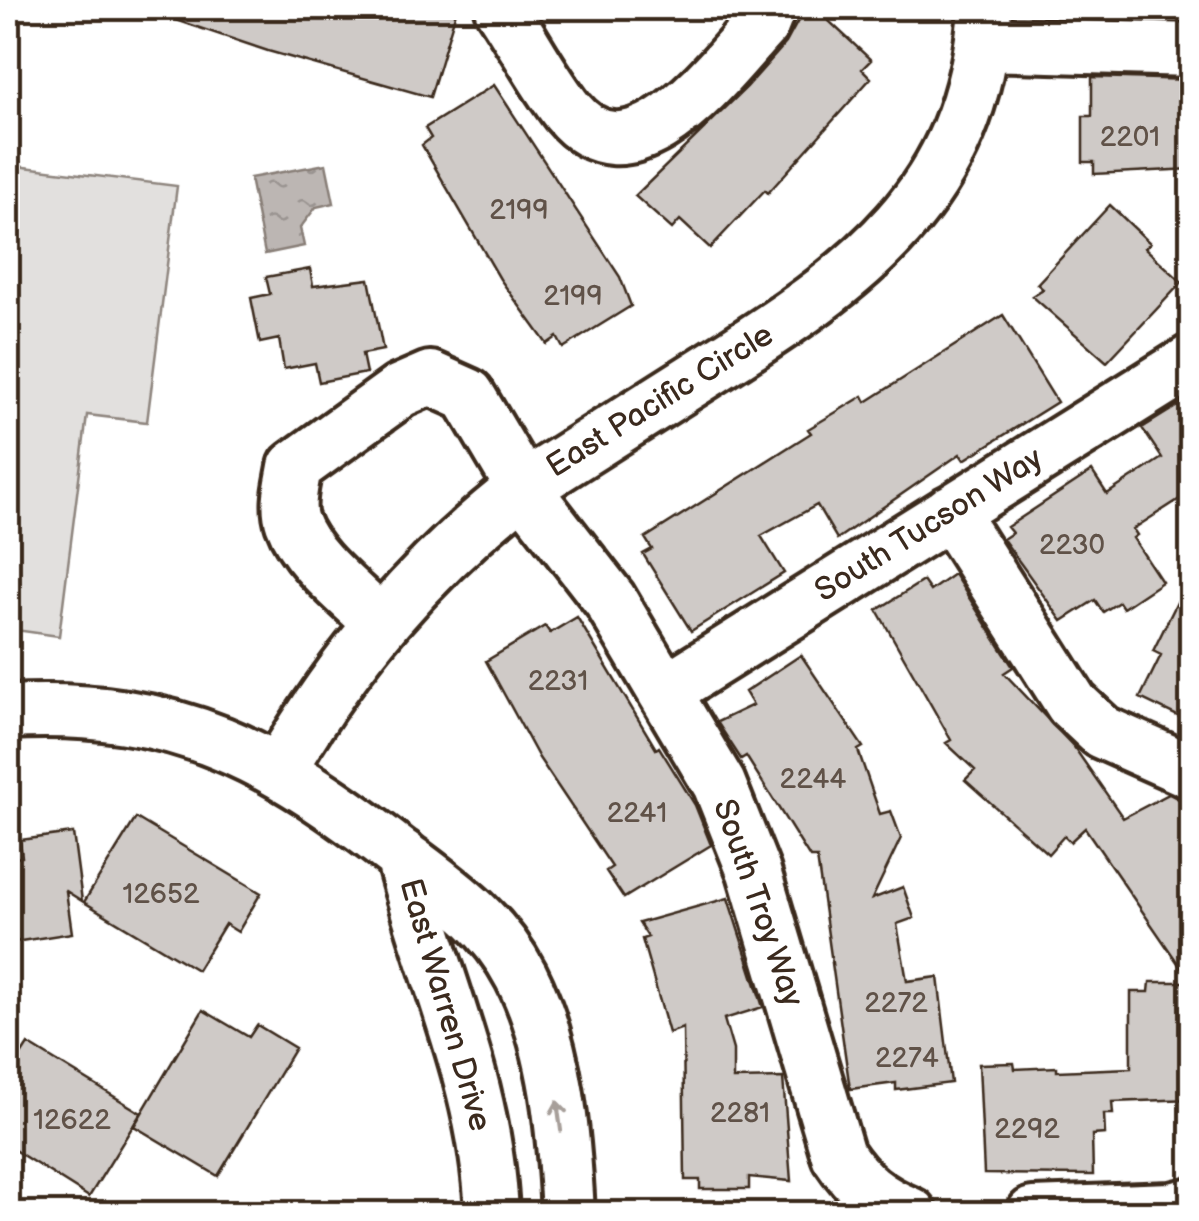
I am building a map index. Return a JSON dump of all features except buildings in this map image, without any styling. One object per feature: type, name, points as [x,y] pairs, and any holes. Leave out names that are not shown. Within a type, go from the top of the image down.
[{"type":"street","points":[[501,8],[570,114],[592,130],[617,137],[643,135],[667,123],[764,23],[769,8]]},
{"type":"street","points":[[984,26],[1192,50]]},
{"type":"street","name":"East Pacific Circle","points":[[279,770],[311,715],[416,580],[523,488],[808,307],[879,248],[911,214],[942,163],[966,108],[984,26]]},
{"type":"street","name":"South Tucson Way","points":[[667,690],[1192,361]]},
{"type":"street","name":"South Troy Way","points":[[380,623],[309,550],[292,521],[289,499],[294,467],[400,391],[430,378],[468,396],[523,488],[610,600],[667,690],[719,784],[754,872],[838,1155],[856,1183],[880,1202],[910,1214]]},
{"type":"street","points":[[950,512],[1072,704],[1102,732],[1192,772]]},
{"type":"street","name":"East Warren Drive","points":[[8,712],[77,711],[158,723],[220,742],[326,797],[476,912],[518,971],[533,1001],[552,1069],[568,1214]]},
{"type":"street","name":"East Warren Drive","points":[[402,856],[419,922],[474,1082],[485,1131],[492,1214]]},
{"type":"street","points":[[1033,1214],[1182,1207]]},
{"type":"shaded area","points":[[8,165],[177,186],[147,422],[87,415],[59,636],[8,629]]},
{"type":"water","points":[[326,164],[334,203],[316,207],[300,228],[304,246],[265,254],[250,178]]}]
